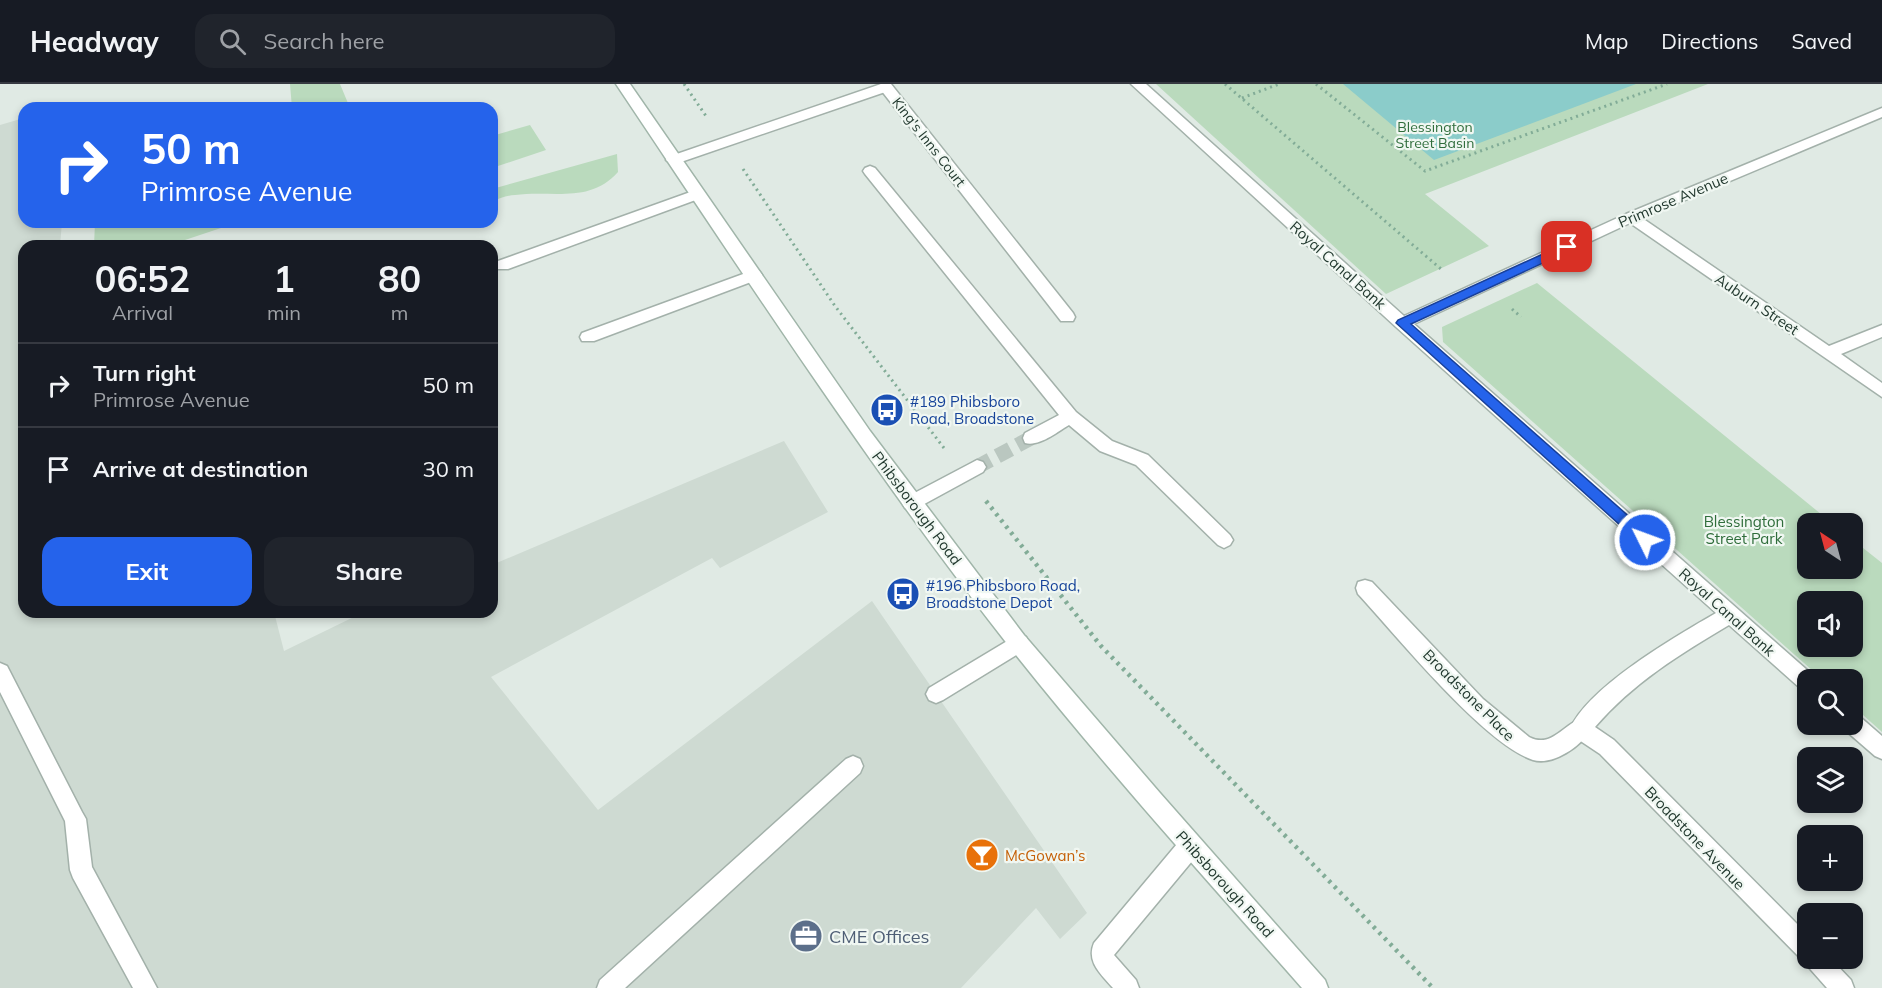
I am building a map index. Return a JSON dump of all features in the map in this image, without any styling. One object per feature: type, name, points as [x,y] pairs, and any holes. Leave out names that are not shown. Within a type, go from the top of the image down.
[{"type":"street","name":"Phibsborough Road","points":[[623,84],[696,195],[911,503],[1019,643],[1190,846],[1317,988]]},
{"type":"street","name":"Royal Canal Bank","points":[[1138,84],[1402,323],[1797,673]]},
{"type":"street","name":"King's Inns Court","points":[[673,160],[886,87],[1067,317]]},
{"type":"street","name":"Primrose Avenue","points":[[1402,323],[1631,217],[1882,112]]},
{"type":"street","points":[[870,171],[1070,417],[1106,446],[1142,460],[1224,540]]},
{"type":"street","points":[[503,265],[696,195]]},
{"type":"street","name":"Auburn Street","points":[[1631,217],[1882,391]]},
{"type":"street","points":[[588,337],[754,275]]},
{"type":"street","points":[[1828,352],[1882,331]]},
{"type":"street","points":[[1031,438],[1070,417]]},
{"type":"street","points":[[911,503],[971,470]]},
{"type":"street","name":"Broadstone Place","points":[[1365,588],[1479,709],[1519,744],[1536,751],[1564,744],[1601,705],[1661,655],[1730,615]]},
{"type":"street","points":[[936,694],[1019,643]]},
{"type":"street","points":[[0,672],[75,819],[81,870],[146,988]]},
{"type":"street","name":"Broadstone Avenue","points":[[1580,729],[1607,747],[1797,941]]},
{"type":"street","points":[[1863,733],[1882,749]]},
{"type":"street","points":[[608,988],[852,766]]},
{"type":"street","points":[[1128,988],[1103,960],[1102,951],[1190,846]]},
{"type":"street","points":[[1825,969],[1843,988]]},
{"type":"path","points":[[684,84],[835,306],[971,470],[1101,646],[1433,988]]},
{"type":"path","points":[[1225,84],[1469,292]]},
{"type":"path","points":[[1242,98],[1279,84]]},
{"type":"path","points":[[1316,84],[1425,171],[1667,84]]},
{"type":"path","points":[[1509,306],[1521,317]]},
{"type":"shaded area","points":[[18,120],[18,228],[62,228],[60,240],[18,240],[18,618],[276,618],[284,651],[352,618],[498,618],[498,562],[784,441],[828,512],[720,568],[712,558],[491,677],[598,810],[872,601],[1087,913],[1060,939],[1036,908],[961,988],[0,988],[0,125]]},
{"type":"green space","points":[[290,84],[340,84],[348,102],[292,102]]},
{"type":"green space","points":[[1156,84],[1708,84],[1425,194],[1489,246],[1386,294]]},
{"type":"green space","points":[[530,125],[546,150],[498,166],[498,134]]},
{"type":"green space","points":[[617,154],[618,172],[607,182],[583,192],[512,195],[498,199],[498,187]]},
{"type":"green space","points":[[95,228],[221,228],[185,240],[94,240]]},
{"type":"green space","name":"Blessington Street Park","points":[[1537,283],[1820,513],[1797,513],[1797,579],[1863,579],[1863,548],[1882,563],[1882,732],[1863,715],[1863,669],[1811,669],[1797,657],[1863,657],[1863,591],[1797,591],[1797,657],[1443,342],[1442,327]]},
{"type":"water","name":"Blessington Street Basin","points":[[1343,84],[1636,84],[1434,160]]},
{"type":"tunnel","points":[[977,467],[1031,438]]},
{"type":"place","name":"#189 Phibsboro Road, Broadstone","points":[[887,410]]},
{"type":"place","name":"#196 Phibsboro Road, Broadstone Depot","points":[[903,594]]},
{"type":"place","name":"McGowan’s","points":[[982,855]]},
{"type":"place","name":"CME Offices","points":[[806,936]]},
{"type":"route","points":[[1567,247],[1402,323],[1645,540]]}]
